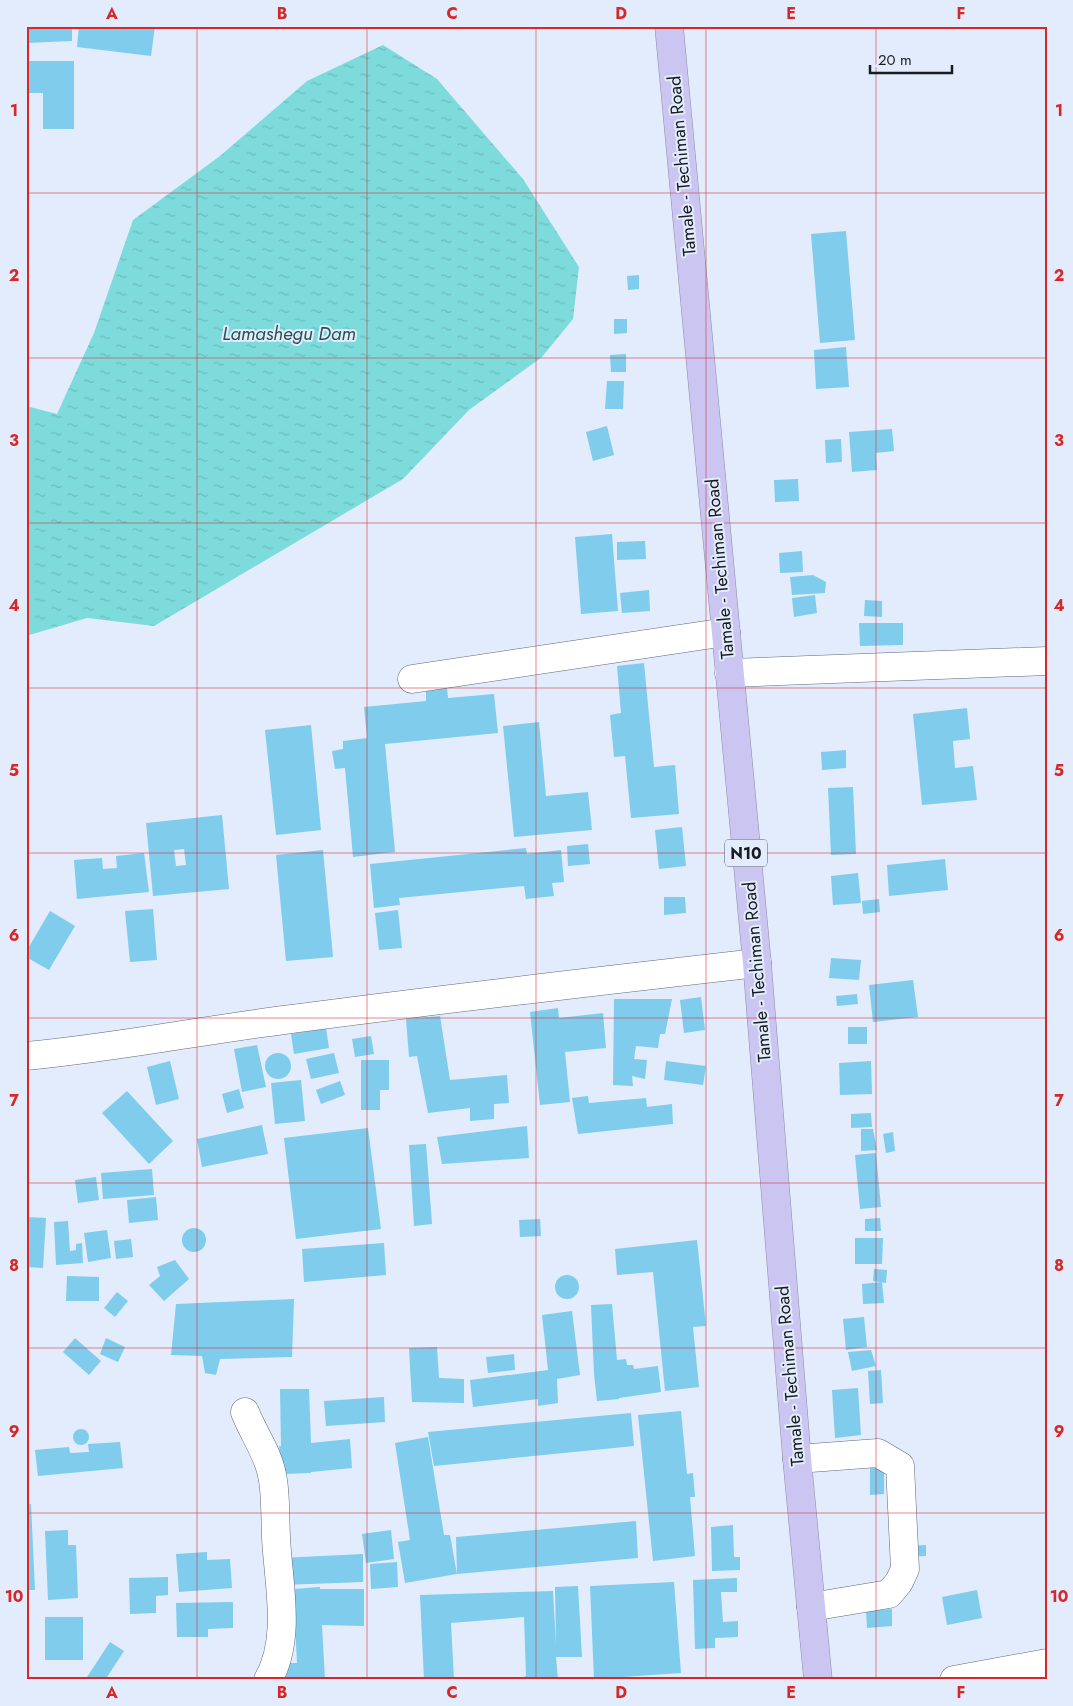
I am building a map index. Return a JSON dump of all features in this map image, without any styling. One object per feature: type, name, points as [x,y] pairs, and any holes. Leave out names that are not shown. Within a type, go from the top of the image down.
[{"type":"highway","name":"Tamale - Techiman Road","points":[[669,26],[757,963],[797,1459],[818,1680]]},
{"type":"street","points":[[412,678],[726,632]]},
{"type":"street","points":[[729,673],[1047,661]]},
{"type":"street","points":[[26,1056],[447,998],[757,963]]},
{"type":"street","points":[[245,1412],[253,1432],[265,1453],[273,1476],[278,1573],[283,1606],[280,1640],[274,1669],[268,1680]]},
{"type":"street","points":[[797,1459],[878,1452],[900,1466],[905,1569],[899,1582],[889,1594],[811,1607]]},
{"type":"street","points":[[964,1679],[1047,1663]]},
{"type":"water","name":"Lamashegu Dam","points":[[383,45],[437,79],[523,179],[579,267],[573,319],[542,357],[469,410],[403,479],[154,626],[87,618],[26,636],[26,406],[57,414],[94,333],[133,220],[220,156],[307,81]]},
{"type":"building","points":[[26,26],[72,26],[72,41],[26,43]]},
{"type":"building","points":[[79,26],[155,26],[151,56],[77,47]]},
{"type":"building","points":[[26,61],[74,61],[74,129],[43,129],[43,93],[26,93]]},
{"type":"building","points":[[846,231],[855,340],[820,343],[811,234]]},
{"type":"building","points":[[639,275],[639,289],[628,290],[627,276]]},
{"type":"building","points":[[614,319],[627,319],[627,333],[614,334]]},
{"type":"building","points":[[846,347],[849,387],[816,389],[814,350]]},
{"type":"building","points":[[626,354],[626,372],[611,372],[610,355]]},
{"type":"building","points":[[607,381],[624,381],[623,409],[605,409]]},
{"type":"building","points":[[607,426],[614,455],[593,461],[586,432]]},
{"type":"building","points":[[892,429],[894,451],[876,453],[877,470],[852,472],[849,432]]},
{"type":"building","points":[[841,439],[842,462],[826,463],[825,440]]},
{"type":"building","points":[[798,479],[799,501],[775,502],[774,480]]},
{"type":"building","points":[[612,534],[618,611],[581,614],[575,537]]},
{"type":"building","points":[[645,541],[646,559],[617,560],[617,542]]},
{"type":"building","points":[[802,551],[803,572],[780,573],[779,553]]},
{"type":"building","points":[[813,575],[826,582],[825,593],[792,595],[790,577]]},
{"type":"building","points":[[649,590],[650,611],[622,613],[620,593]]},
{"type":"building","points":[[815,595],[817,613],[794,617],[792,598]]},
{"type":"building","points":[[865,600],[882,601],[882,617],[864,616]]},
{"type":"building","points":[[859,623],[903,623],[903,645],[860,646]]},
{"type":"building","points":[[644,663],[654,767],[675,765],[679,814],[631,818],[625,756],[614,757],[610,715],[621,713],[617,666]]},
{"type":"building","points":[[447,688],[448,698],[494,694],[498,733],[385,744],[395,852],[353,857],[345,768],[335,769],[332,751],[343,749],[343,741],[367,738],[364,707],[426,701],[426,691]]},
{"type":"building","points":[[967,708],[970,739],[953,741],[955,768],[973,766],[977,800],[922,805],[913,714]]},
{"type":"building","points":[[539,722],[546,796],[588,792],[592,830],[514,837],[503,726]]},
{"type":"building","points":[[311,725],[321,830],[276,835],[265,730]]},
{"type":"building","points":[[846,750],[846,768],[822,770],[821,752]]},
{"type":"building","points":[[853,787],[856,854],[831,855],[828,788]]},
{"type":"building","points":[[222,815],[229,889],[153,896],[146,823]],"holes":[[[184,849],[186,865],[176,866],[174,850]]]},
{"type":"building","points":[[682,827],[686,866],[659,869],[655,830]]},
{"type":"building","points":[[588,844],[590,864],[568,866],[567,846]]},
{"type":"building","points":[[526,848],[527,854],[561,850],[564,882],[552,883],[554,896],[526,899],[524,886],[399,898],[400,905],[374,908],[370,864]]},
{"type":"building","points":[[323,850],[333,957],[286,961],[276,855]]},
{"type":"building","points":[[144,853],[149,892],[77,899],[74,860],[102,858],[103,869],[117,868],[116,856]]},
{"type":"building","points":[[945,859],[948,890],[889,896],[887,865]]},
{"type":"building","points":[[858,873],[861,903],[833,905],[831,876]]},
{"type":"building","points":[[664,897],[685,897],[686,913],[664,915]]},
{"type":"building","points":[[879,899],[880,912],[863,914],[862,901]]},
{"type":"building","points":[[153,909],[157,960],[130,962],[125,911]]},
{"type":"building","points":[[398,910],[402,948],[379,950],[375,913]]},
{"type":"building","points":[[50,911],[75,926],[49,970],[26,957],[26,952]]},
{"type":"building","points":[[831,958],[861,960],[859,980],[829,978]]},
{"type":"building","points":[[913,980],[918,1017],[873,1022],[869,985]]},
{"type":"building","points":[[857,994],[858,1004],[837,1006],[836,996]]},
{"type":"building","points":[[701,997],[705,1030],[684,1033],[680,1000]]},
{"type":"building","points":[[614,999],[672,999],[665,1034],[660,1034],[658,1048],[636,1046],[634,1059],[647,1060],[645,1079],[632,1076],[633,1086],[613,1085]]},
{"type":"building","points":[[558,1008],[559,1018],[603,1013],[606,1048],[565,1052],[570,1102],[540,1105],[530,1012]]},
{"type":"building","points":[[440,1016],[450,1080],[507,1075],[509,1103],[494,1104],[494,1119],[470,1121],[470,1108],[428,1113],[417,1056],[409,1057],[406,1019]]},
{"type":"building","points":[[848,1027],[867,1027],[867,1044],[848,1044]]},
{"type":"building","points":[[326,1028],[329,1048],[294,1054],[291,1034]]},
{"type":"building","points":[[371,1036],[374,1054],[355,1057],[352,1039]]},
{"type":"building","points":[[257,1045],[266,1087],[242,1092],[234,1049]]},
{"type":"building","points":[[278,1053],[287,1057],[291,1066],[287,1075],[278,1079],[269,1075],[265,1066],[269,1057]]},
{"type":"building","points":[[334,1053],[339,1073],[311,1079],[306,1059]]},
{"type":"building","points":[[361,1060],[389,1060],[389,1090],[380,1090],[380,1110],[361,1110]]},
{"type":"building","points":[[170,1061],[179,1099],[156,1105],[147,1067]]},
{"type":"building","points":[[666,1061],[706,1066],[703,1085],[664,1080]]},
{"type":"building","points":[[871,1061],[872,1094],[840,1095],[839,1063]]},
{"type":"building","points":[[301,1080],[305,1121],[275,1124],[271,1083]]},
{"type":"building","points":[[340,1081],[345,1095],[321,1104],[316,1090]]},
{"type":"building","points":[[239,1089],[244,1108],[227,1113],[222,1094]]},
{"type":"building","points":[[127,1091],[173,1141],[149,1164],[102,1113]]},
{"type":"building","points":[[588,1096],[589,1103],[646,1098],[647,1107],[672,1104],[673,1124],[578,1134],[572,1098]]},
{"type":"building","points":[[871,1113],[872,1127],[851,1128],[851,1114]]},
{"type":"building","points":[[262,1125],[268,1154],[202,1167],[197,1139]]},
{"type":"building","points":[[527,1126],[529,1158],[442,1164],[437,1137]]},
{"type":"building","points":[[368,1128],[381,1229],[296,1239],[284,1138]]},
{"type":"building","points":[[861,1129],[873,1129],[877,1150],[861,1151]]},
{"type":"building","points":[[893,1132],[895,1151],[886,1153],[883,1134]]},
{"type":"building","points":[[426,1144],[432,1224],[414,1226],[409,1145]]},
{"type":"building","points":[[876,1153],[881,1207],[860,1209],[855,1155]]},
{"type":"building","points":[[152,1169],[154,1195],[103,1199],[101,1173]]},
{"type":"building","points":[[96,1177],[99,1200],[78,1203],[75,1180]]},
{"type":"building","points":[[156,1197],[158,1220],[129,1223],[127,1200]]},
{"type":"building","points":[[26,1217],[46,1218],[43,1268],[26,1267]]},
{"type":"building","points":[[880,1218],[881,1231],[865,1231],[865,1219]]},
{"type":"building","points":[[540,1219],[541,1236],[520,1237],[519,1220]]},
{"type":"building","points":[[68,1221],[70,1251],[76,1250],[76,1244],[82,1243],[83,1263],[56,1265],[54,1222]]},
{"type":"building","points":[[194,1228],[203,1231],[206,1240],[203,1249],[194,1252],[185,1249],[182,1240],[185,1231]]},
{"type":"building","points":[[107,1230],[111,1258],[88,1262],[84,1233]]},
{"type":"building","points":[[855,1238],[883,1238],[882,1264],[855,1264]]},
{"type":"building","points":[[131,1239],[133,1257],[116,1259],[114,1241]]},
{"type":"building","points":[[697,1240],[706,1326],[693,1327],[699,1387],[665,1391],[653,1272],[617,1275],[615,1249]]},
{"type":"building","points":[[384,1243],[386,1275],[304,1282],[302,1249]]},
{"type":"building","points":[[175,1260],[189,1279],[164,1301],[149,1285],[160,1276],[157,1267]]},
{"type":"building","points":[[874,1269],[887,1270],[886,1283],[873,1281]]},
{"type":"building","points":[[567,1275],[576,1278],[579,1287],[576,1296],[567,1299],[558,1296],[555,1287],[558,1278]]},
{"type":"building","points":[[67,1276],[99,1277],[99,1301],[66,1301]]},
{"type":"building","points":[[882,1282],[884,1303],[863,1304],[862,1284]]},
{"type":"building","points":[[117,1292],[128,1301],[115,1317],[104,1308]]},
{"type":"building","points":[[294,1299],[292,1357],[220,1359],[216,1375],[205,1373],[202,1356],[171,1355],[176,1304]]},
{"type":"building","points":[[612,1304],[617,1360],[626,1359],[627,1365],[633,1365],[634,1369],[658,1366],[661,1392],[597,1401],[591,1305]]},
{"type":"building","points":[[572,1311],[580,1375],[557,1379],[558,1403],[538,1406],[538,1399],[473,1407],[470,1380],[548,1370],[542,1315]]},
{"type":"building","points":[[864,1317],[867,1347],[846,1350],[843,1319]]},
{"type":"building","points":[[75,1338],[101,1361],[89,1375],[63,1352]]},
{"type":"building","points":[[106,1338],[125,1347],[118,1362],[100,1354]]},
{"type":"building","points":[[437,1347],[439,1378],[464,1379],[464,1403],[412,1402],[409,1348]]},
{"type":"building","points":[[871,1350],[876,1366],[852,1371],[848,1352]]},
{"type":"building","points":[[514,1354],[515,1370],[488,1373],[486,1357]]},
{"type":"building","points":[[881,1370],[883,1403],[870,1404],[868,1371]]},
{"type":"building","points":[[858,1388],[861,1435],[835,1438],[832,1390]]},
{"type":"building","points":[[280,1389],[309,1389],[311,1443],[350,1439],[352,1468],[282,1474],[279,1446],[281,1446]]},
{"type":"building","points":[[384,1397],[385,1422],[326,1426],[324,1401]]},
{"type":"building","points":[[681,1411],[687,1474],[693,1473],[695,1497],[690,1497],[695,1556],[653,1561],[638,1415]]},
{"type":"building","points":[[631,1413],[634,1446],[434,1466],[428,1432]]},
{"type":"building","points":[[78,1429],[84,1429],[89,1434],[87,1443],[78,1445],[73,1440],[73,1434]]},
{"type":"building","points":[[428,1437],[444,1535],[450,1535],[457,1574],[405,1583],[398,1542],[410,1540],[395,1443]]},
{"type":"building","points":[[120,1442],[123,1468],[38,1476],[35,1450],[69,1447],[70,1453],[89,1452],[88,1444]]},
{"type":"building","points":[[870,1468],[884,1468],[884,1494],[870,1495]]},
{"type":"building","points":[[26,1504],[31,1504],[35,1590],[26,1590]]},
{"type":"building","points":[[636,1521],[638,1558],[457,1574],[456,1537]]},
{"type":"building","points":[[733,1525],[734,1557],[740,1557],[740,1570],[712,1571],[711,1527]]},
{"type":"building","points":[[68,1530],[68,1545],[76,1545],[78,1598],[48,1600],[45,1531]]},
{"type":"building","points":[[391,1530],[394,1559],[366,1563],[362,1534]]},
{"type":"building","points":[[926,1545],[926,1556],[908,1557],[908,1546]]},
{"type":"building","points":[[207,1552],[207,1560],[230,1559],[232,1588],[179,1592],[176,1554]]},
{"type":"building","points":[[363,1554],[363,1582],[282,1585],[281,1558]]},
{"type":"building","points":[[397,1562],[398,1587],[371,1589],[370,1564]]},
{"type":"building","points":[[168,1577],[168,1595],[156,1596],[156,1613],[130,1614],[129,1578]]},
{"type":"building","points":[[737,1578],[737,1592],[721,1592],[723,1622],[738,1621],[738,1637],[715,1638],[715,1648],[695,1649],[693,1580]]},
{"type":"building","points":[[674,1582],[681,1673],[594,1679],[590,1586]]},
{"type":"building","points":[[578,1586],[582,1657],[556,1657],[558,1680],[517,1680],[526,1676],[524,1617],[451,1623],[454,1680],[424,1680],[420,1595],[553,1591],[556,1646],[555,1587]]},
{"type":"building","points":[[320,1587],[320,1589],[364,1589],[364,1626],[322,1625],[325,1680],[284,1679],[283,1663],[297,1663],[293,1589]]},
{"type":"building","points":[[977,1590],[982,1618],[947,1625],[942,1597]]},
{"type":"building","points":[[233,1602],[233,1628],[208,1629],[208,1637],[177,1637],[176,1603]]},
{"type":"building","points":[[892,1609],[892,1626],[867,1628],[866,1611]]},
{"type":"building","points":[[45,1617],[83,1617],[83,1660],[45,1660]]},
{"type":"building","points":[[110,1642],[124,1651],[105,1680],[85,1680]]}]
